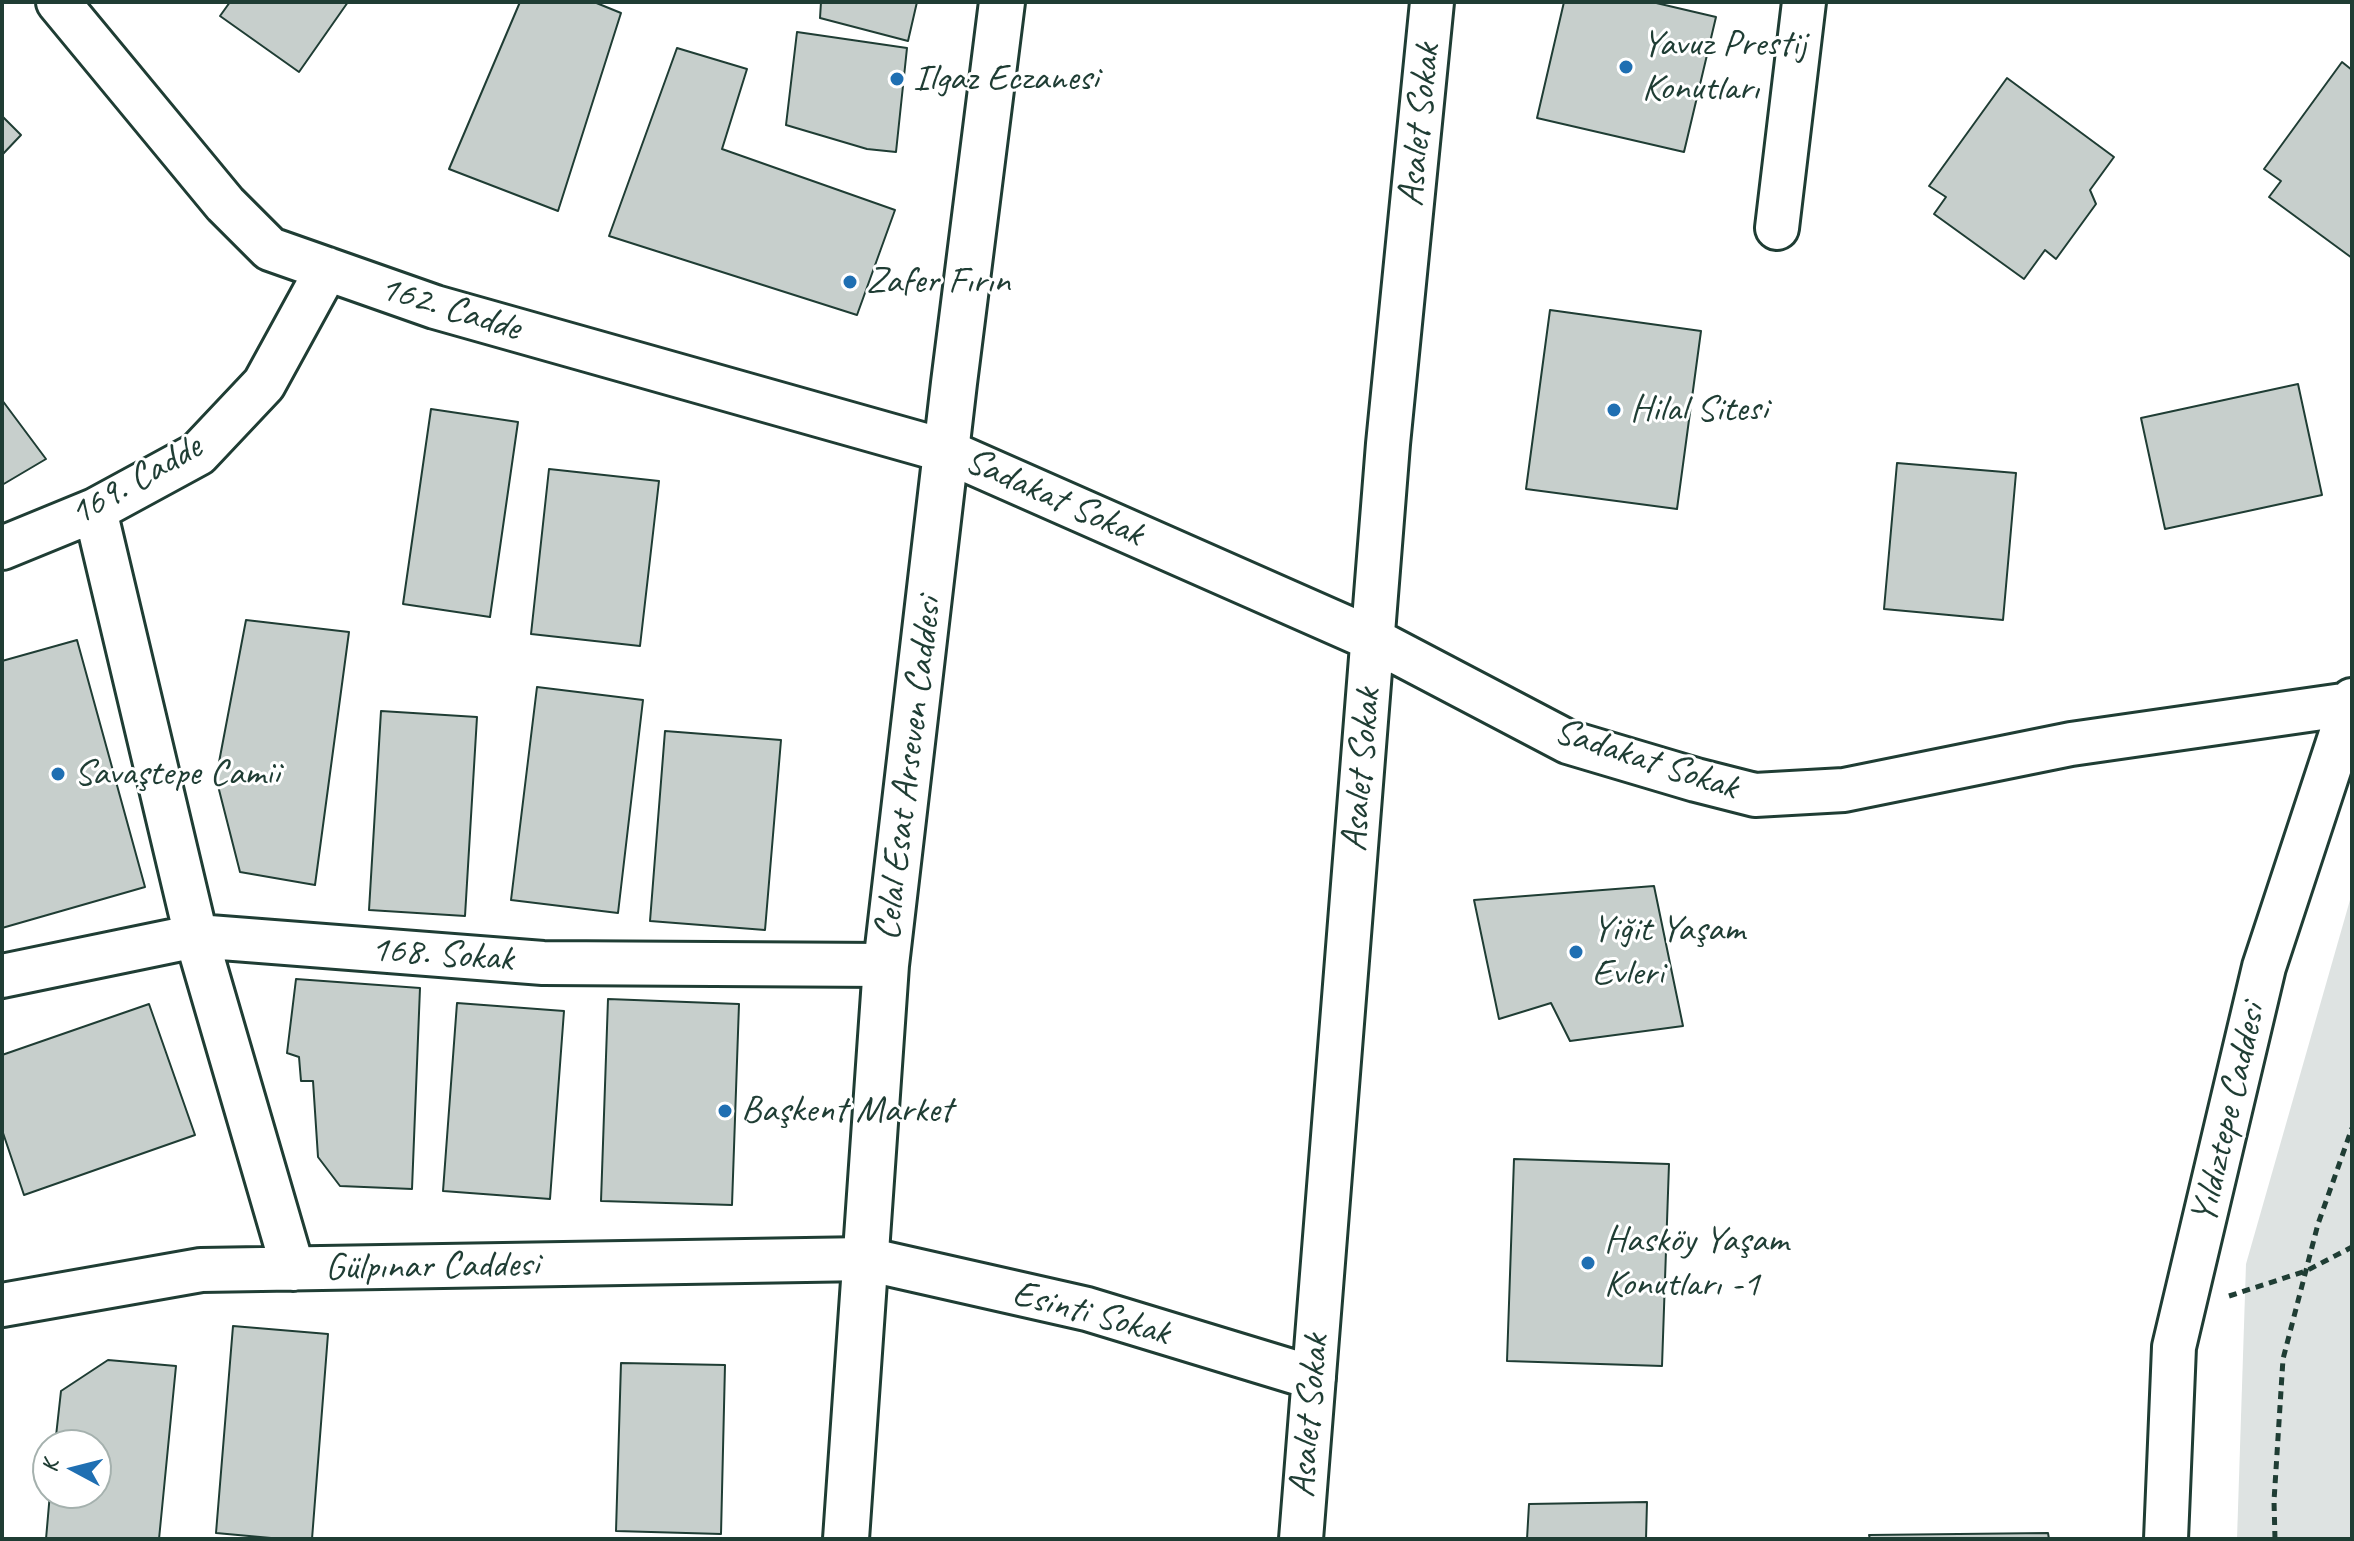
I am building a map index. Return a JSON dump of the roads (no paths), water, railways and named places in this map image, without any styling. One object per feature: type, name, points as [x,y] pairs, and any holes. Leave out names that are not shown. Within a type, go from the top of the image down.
[{"type":"main road","name":"Celal Esat Arseven Caddesi","points":[[846,1539],[886,965],[1002,2]]},
{"type":"street","name":"162. Cadde","points":[[58,2],[225,204],[270,249],[435,307],[946,451]]},
{"type":"street","name":"Asalet Sokak","points":[[1301,1539],[1388,444],[1432,2]]},
{"type":"street","points":[[1777,228],[1804,2]]},
{"type":"street","name":"169. Cadde","points":[[2,548],[95,510],[198,454],[264,384],[327,269]]},
{"type":"street","name":"Sadakat Sokak","points":[[946,451],[1372,639],[1568,742],[1755,795],[1844,790],[2071,744],[2351,702]]},
{"type":"street","points":[[95,510],[196,936],[293,1269]]},
{"type":"street","name":"Yıldıztepe Caddesi","points":[[2166,1539],[2174,1347],[2182,1310],[2264,967],[2351,702]]},
{"type":"street","name":"168. Sokak","points":[[2,976],[196,936],[543,963],[886,965]]},
{"type":"street","name":"Esinti Sokak","points":[[866,1259],[1087,1309],[1314,1378]]},
{"type":"street","name":"Gülpınar Caddesi","points":[[2,1305],[201,1270],[866,1259]]},
{"type":"place","name":"Yavuz Prestij Konutları","points":[[1626,67]]},
{"type":"place","name":"Ilgaz Eczanesi","points":[[897,79]]},
{"type":"place","name":"Zafer Fırın","points":[[850,282]]},
{"type":"place","name":"Hilal Sitesi","points":[[1614,410]]},
{"type":"place","name":"Savaştepe Camii","points":[[58,774]]},
{"type":"place","name":"Yiğit Yaşam Evleri","points":[[1576,952]]},
{"type":"place","name":"Başkent Market","points":[[725,1111]]},
{"type":"place","name":"Hasköy Yaşam Konutları -1","points":[[1588,1263]]}]
